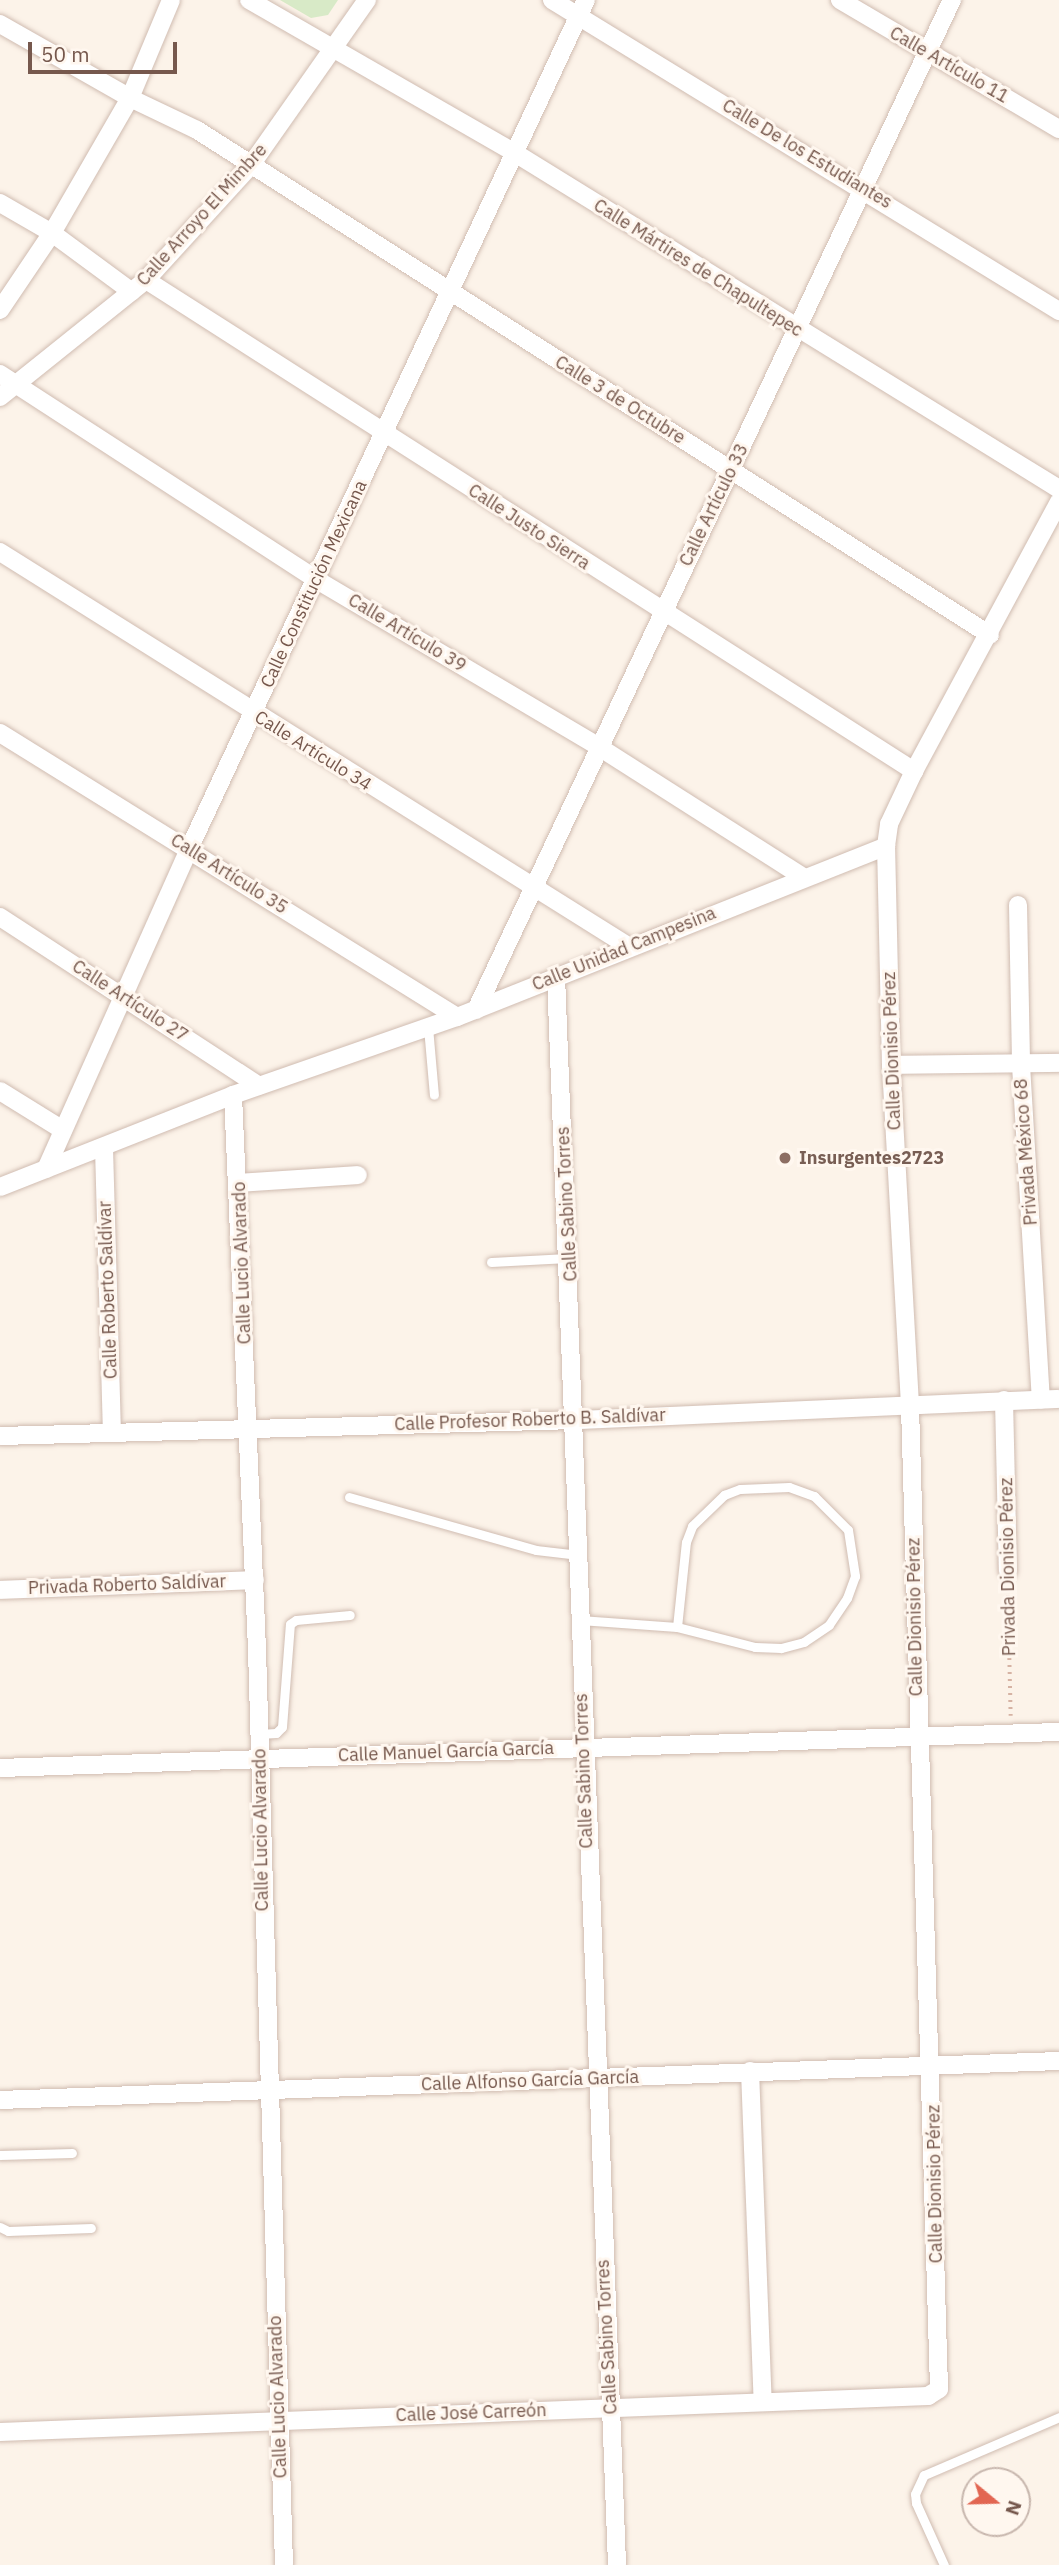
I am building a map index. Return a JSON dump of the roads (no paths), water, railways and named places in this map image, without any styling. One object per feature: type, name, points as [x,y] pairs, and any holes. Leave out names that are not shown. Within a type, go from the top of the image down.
[{"type":"street","points":[[0,310],[52,233],[130,98],[171,0]]},
{"type":"street","name":"Calle Mártires de Chapultepec","points":[[249,0],[336,47],[515,153],[797,330],[1059,489]]},
{"type":"street","name":"Calle Arroyo El Mimbre","points":[[0,397],[146,280],[251,165],[367,0]]},
{"type":"street","name":"Calle De los Estudiantes","points":[[552,0],[582,8],[1059,311]]},
{"type":"street","name":"Calle Artículo 11","points":[[840,0],[1059,129]]},
{"type":"street","name":"Calle Artículo 33","points":[[476,1010],[952,0]]},
{"type":"street","name":"Calle Constitución Mexicana","points":[[46,1169],[189,849],[582,8]]},
{"type":"street","points":[[0,24],[130,98]]},
{"type":"street","name":"Calle 3 de Octubre","points":[[130,98],[197,130],[990,635]]},
{"type":"street","points":[[0,203],[52,233],[132,292]]},
{"type":"street","name":"Calle Justo Sierra","points":[[146,280],[662,613],[914,771]]},
{"type":"street","name":"Calle Artículo 39","points":[[0,374],[317,580],[599,747],[803,877]]},
{"type":"street","points":[[886,846],[889,824],[914,771],[990,635],[1059,502]]},
{"type":"street","name":"Calle Artículo 34","points":[[0,552],[253,714],[628,946]]},
{"type":"street","name":"Calle Artículo 35","points":[[0,733],[457,1017]]},
{"type":"street","name":"Calle Unidad Campesina","points":[[0,1187],[233,1095],[476,1010],[628,946],[886,846]]},
{"type":"street","name":"Calle Dionisio Pérez","points":[[886,846],[891,1065],[910,1405],[918,1737],[932,2065],[939,2389]]},
{"type":"street","name":"Privada México 68","points":[[1018,905],[1021,1065],[1050,1399]]},
{"type":"street","name":"Calle Artículo 27","points":[[0,917],[259,1086]]},
{"type":"street","name":"Calle Sabino Torres","points":[[556,976],[577,1420],[582,1749],[617,2565]]},
{"type":"street","points":[[891,1065],[1059,1063]]},
{"type":"street","points":[[0,1091],[63,1130]]},
{"type":"street","name":"Calle Lucio Alvarado","points":[[233,1095],[240,1183],[254,1580],[267,2090],[284,2565]]},
{"type":"street","name":"Calle Roberto Saldívar","points":[[104,1148],[112,1432]]},
{"type":"street","points":[[240,1183],[358,1175]]},
{"type":"street","name":"Calle Profesor Roberto B. Saldívar","points":[[0,1436],[248,1426],[577,1420],[1050,1399]]},
{"type":"street","name":"Privada Dionisio Pérez","points":[[1004,1400],[1008,1572]]},
{"type":"street","name":"Privada Roberto Saldívar","points":[[0,1590],[254,1580]]},
{"type":"street","name":"Calle Manuel García García","points":[[0,1769],[1059,1732]]},
{"type":"street","name":"Calle Alfonso García García","points":[[0,2100],[1059,2061]]},
{"type":"street","points":[[750,2071],[763,2402]]},
{"type":"street","name":"Calle José Carreón","points":[[0,2432],[278,2419],[928,2396],[939,2389]]},
{"type":"lane","points":[[428,1027],[434,1095]]},
{"type":"lane","points":[[491,1262],[569,1258]]},
{"type":"lane","points":[[580,1620],[677,1627],[755,1647],[781,1648],[804,1642],[829,1625],[847,1598],[855,1576],[848,1530],[814,1496],[789,1487],[740,1489],[724,1495],[692,1526],[686,1542],[677,1627]]},
{"type":"lane","points":[[349,1497],[537,1550],[579,1555]]},
{"type":"lane","points":[[259,1734],[276,1733],[282,1727],[290,1624],[350,1615]]},
{"type":"lane","points":[[0,2155],[72,2153]]},
{"type":"lane","points":[[0,2227],[8,2231],[91,2228]]},
{"type":"lane","points":[[944,2565],[916,2503],[915,2494],[924,2475],[1059,2417]]},
{"type":"place","name":"Insurgentes2723","points":[[785,1158]]}]
